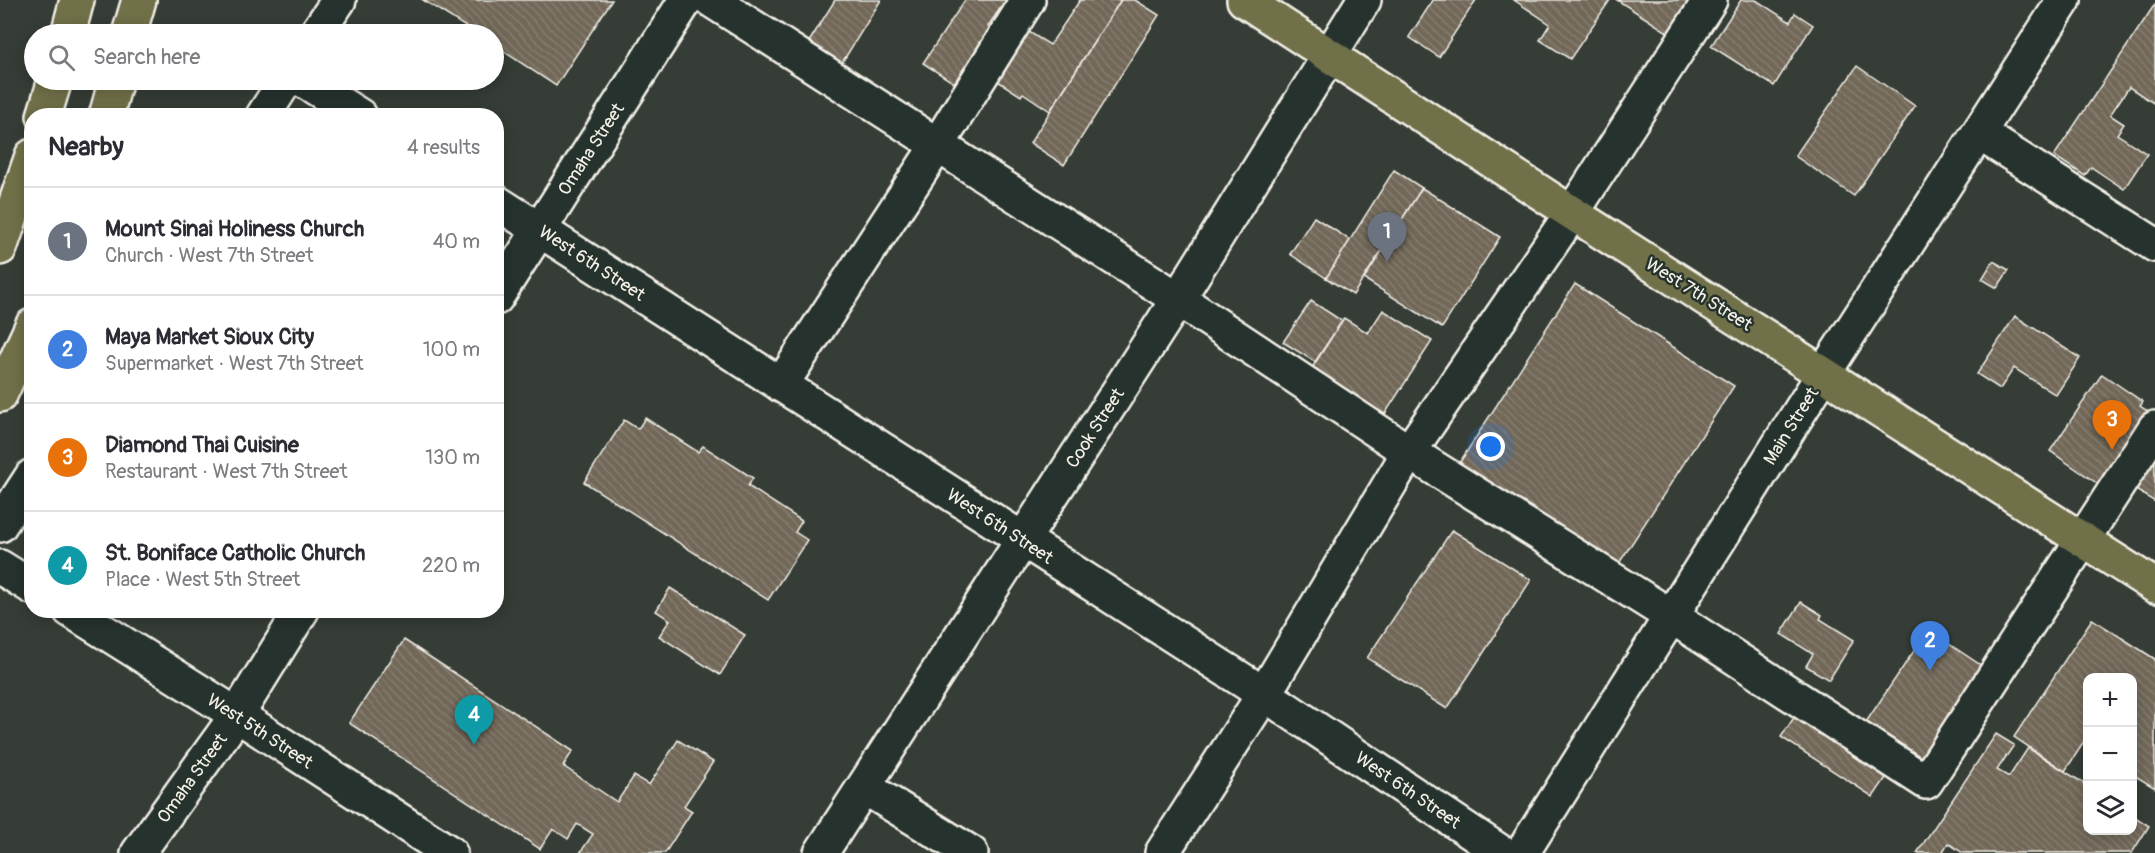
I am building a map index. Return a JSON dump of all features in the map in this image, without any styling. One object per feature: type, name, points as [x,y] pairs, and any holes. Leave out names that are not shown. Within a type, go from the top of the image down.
[{"type":"main road","points":[[71,24],[77,0]]},
{"type":"main road","points":[[132,24],[139,0]]},
{"type":"main road","name":"West 7th Street","points":[[1244,0],[2155,586]]},
{"type":"main road","points":[[46,108],[52,90]]},
{"type":"main road","points":[[108,108],[113,90]]},
{"type":"main road","points":[[0,248],[24,179]]},
{"type":"main road","points":[[0,395],[24,343]]},
{"type":"street","points":[[323,24],[339,0]]},
{"type":"street","name":"Omaha Street","points":[[504,285],[686,0]]},
{"type":"street","points":[[711,0],[1178,298],[1409,453],[1671,616],[1926,782],[2155,428]]},
{"type":"street","points":[[781,385],[937,146],[1028,0]]},
{"type":"street","name":"Cook Street","points":[[821,853],[1178,298],[1364,0]]},
{"type":"street","points":[[1162,853],[1264,694],[1409,453],[1572,213],[1710,0]]},
{"type":"street","name":"Main Street","points":[[1522,853],[1824,373],[2064,0]]},
{"type":"street","points":[[268,108],[280,90]]},
{"type":"street","points":[[319,90],[347,108]]},
{"type":"street","points":[[1979,132],[2155,245]]},
{"type":"street","name":"West 6th Street","points":[[504,207],[1264,694],[1502,853]]},
{"type":"street","points":[[0,525],[24,488]]},
{"type":"street","points":[[0,567],[24,581]]},
{"type":"street","name":"West 5th Street","points":[[83,618],[450,853]]},
{"type":"street","name":"Omaha Street","points":[[138,853],[237,715],[297,618]]},
{"type":"street","points":[[864,787],[971,853]]},
{"type":"building","points":[[423,0],[612,0],[556,86],[504,52],[504,24],[461,24]]},
{"type":"building","points":[[835,0],[881,0],[840,66],[807,45]]},
{"type":"building","points":[[965,0],[1006,0],[988,26],[991,28],[954,83],[923,63]]},
{"type":"building","points":[[1080,0],[1121,0],[1050,111],[1023,93],[1021,96],[990,76],[1021,27],[1050,45]]},
{"type":"building","points":[[1121,0],[1135,0],[1159,15],[1064,165],[1030,143]]},
{"type":"building","points":[[1433,0],[1476,0],[1439,57],[1409,37]]},
{"type":"building","points":[[1514,0],[1610,0],[1570,59],[1540,40],[1550,24]]},
{"type":"building","points":[[1617,0],[1699,0],[1675,37]]},
{"type":"building","points":[[1741,0],[1756,0],[1790,22],[1795,13],[1813,25],[1774,86],[1711,46]]},
{"type":"building","points":[[2155,4],[2155,104],[2129,87],[2110,115],[2124,124],[2117,134],[2147,154],[2124,189],[2091,167],[2085,176],[2054,156]]},
{"type":"building","points":[[1857,66],[1915,106],[1854,196],[1795,156]]},
{"type":"building","points":[[1394,170],[1422,188],[1353,295],[1326,278]]},
{"type":"building","points":[[1422,188],[1500,237],[1442,328],[1364,279]]},
{"type":"building","points":[[1314,217],[1350,240],[1326,278],[1290,254]]},
{"type":"building","points":[[1993,261],[2009,270],[1997,288],[1982,279]]},
{"type":"building","points":[[1575,284],[1734,386],[1616,568],[1458,465]]},
{"type":"building","points":[[1311,301],[1342,321],[1315,362],[1283,342]]},
{"type":"building","points":[[1383,310],[1432,341],[1383,417],[1310,371],[1344,318],[1368,333]]},
{"type":"building","points":[[2015,316],[2080,358],[2056,395],[2014,368],[2000,389],[1977,374]]},
{"type":"building","points":[[2102,374],[2143,402],[2140,406],[2150,413],[2101,486],[2050,451]]},
{"type":"building","points":[[645,418],[698,452],[703,446],[753,478],[748,486],[802,521],[795,532],[807,540],[768,600],[584,482],[624,420],[638,429]]},
{"type":"building","points":[[2155,450],[2155,502],[2131,487]]},
{"type":"building","points":[[1452,530],[1531,580],[1447,709],[1367,658]]},
{"type":"building","points":[[670,588],[745,635],[720,675],[659,636],[670,620],[656,611]]},
{"type":"building","points":[[1801,602],[1822,615],[1820,619],[1854,640],[1829,680],[1806,666],[1813,654],[1781,634]]},
{"type":"building","points":[[2092,619],[2155,659],[2155,788],[2137,777],[2137,673],[2083,673],[2083,744],[2065,771],[2014,737]]},
{"type":"building","points":[[1928,630],[1985,668],[1923,760],[1866,722]]},
{"type":"building","points":[[404,640],[573,751],[563,766],[617,802],[634,776],[649,785],[678,740],[713,762],[684,806],[692,811],[665,853],[580,853],[593,834],[577,824],[568,839],[553,829],[540,849],[349,723]]},
{"type":"building","points":[[1797,713],[1890,772],[1873,797],[1781,737]]},
{"type":"building","points":[[1996,734],[2014,745],[1997,770],[2009,777],[2028,748],[2083,783],[2083,835],[2137,835],[2137,818],[2149,826],[2132,853],[1963,853],[1948,843],[1942,853],[1917,853]]},
{"type":"place","name":"Mount Sinai Holiness Church","points":[[1387,262]]},
{"type":"place","name":"Diamond Thai Cuisine","points":[[2112,450]]},
{"type":"place","name":"Maya Market Sioux City","points":[[1930,671]]},
{"type":"place","name":"St. Boniface Catholic Church","points":[[474,745]]}]
